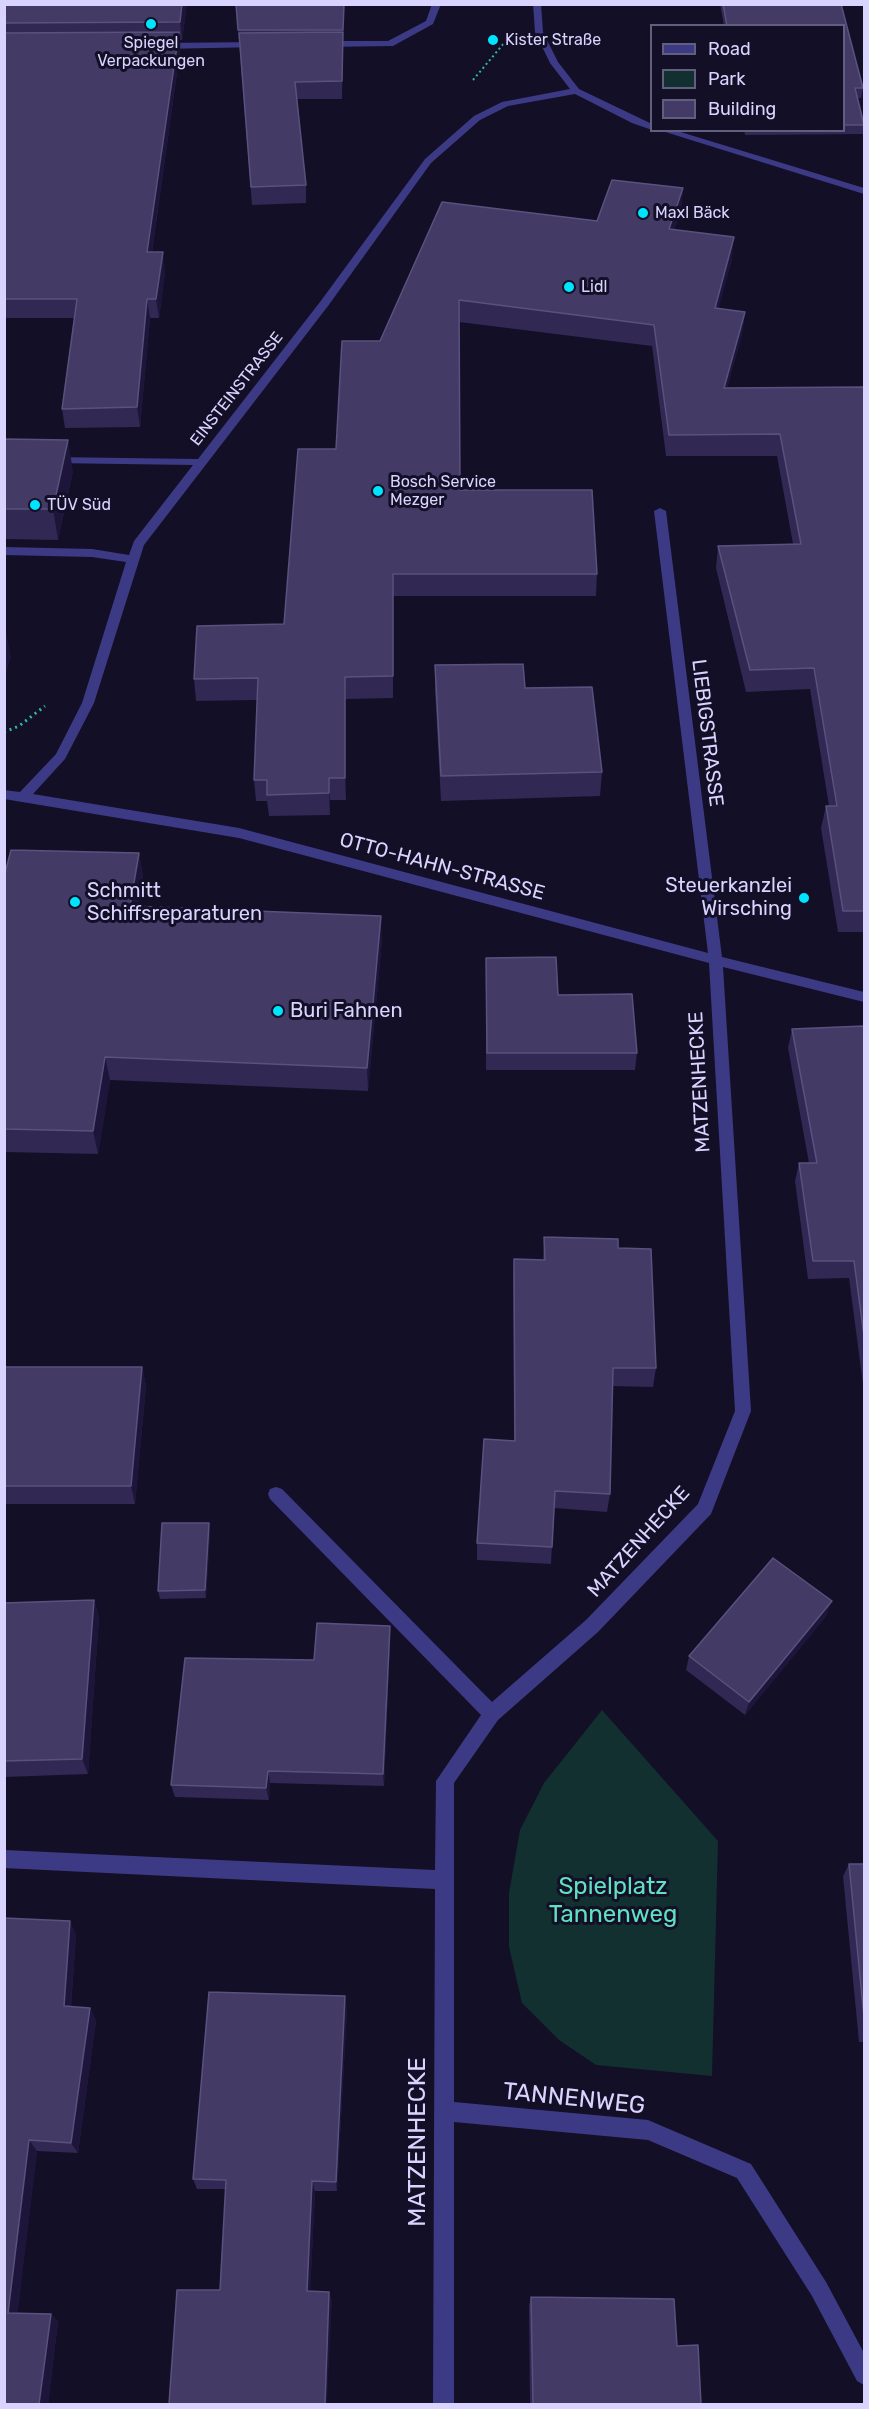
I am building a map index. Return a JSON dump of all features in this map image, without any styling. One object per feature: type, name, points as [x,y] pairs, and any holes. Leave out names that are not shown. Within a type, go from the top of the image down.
[{"type":"street","points":[[308,45],[390,44],[430,22],[437,4]]},
{"type":"street","points":[[537,4],[539,32],[554,63],[576,91],[650,127]]},
{"type":"street","points":[[145,46],[273,45]]},
{"type":"street","name":"EINSTEINSTRASSE","points":[[23,797],[61,756],[88,703],[138,544],[324,304],[428,161],[477,118],[505,104],[576,91]]},
{"type":"street","points":[[669,132],[864,191]]},
{"type":"street","points":[[704,132],[706,144]]},
{"type":"street","points":[[39,459],[201,462]]},
{"type":"street","name":"LIEBIGSTRASSE","points":[[660,512],[716,960]]},
{"type":"street","points":[[4,551],[92,553],[134,560]]},
{"type":"street","name":"OTTO-HAHN-STRASSE","points":[[4,794],[239,833],[716,960],[864,996]]},
{"type":"street","name":"MATZENHECKE","points":[[443,2404],[445,1781],[492,1714],[592,1626],[705,1509],[743,1411],[716,960]]},
{"type":"street","points":[[276,1494],[492,1714]]},
{"type":"street","points":[[4,1859],[444,1880]]},
{"type":"street","name":"TANNENWEG","points":[[444,2111],[648,2130],[744,2171],[819,2289],[864,2374]]},
{"type":"green space","name":"Spielplatz Tannenweg","points":[[602,1710],[718,1841],[712,2076],[596,2065],[559,2040],[522,2003],[509,1947],[509,1893],[520,1830],[544,1783]]},
{"type":"building","points":[[4,4],[182,4],[180,22],[4,23]]},
{"type":"building","points":[[236,4],[344,4],[343,30],[238,30]]},
{"type":"building","points":[[723,4],[841,4],[863,88],[855,88],[864,125],[845,125],[845,24],[727,24]]},
{"type":"building","points":[[179,32],[147,252],[163,252],[156,299],[147,299],[137,407],[62,409],[77,299],[4,299],[4,33]]},
{"type":"building","points":[[343,32],[342,81],[295,82],[306,185],[251,187],[239,33]]},
{"type":"building","points":[[612,180],[683,188],[669,229],[734,237],[715,308],[745,312],[724,388],[864,387],[864,911],[843,911],[826,806],[837,806],[814,668],[750,670],[718,546],[801,544],[780,434],[669,435],[654,325],[459,300],[460,490],[592,490],[597,574],[393,574],[393,676],[345,677],[345,778],[329,778],[329,793],[267,795],[267,780],[254,780],[258,678],[194,679],[197,626],[284,624],[298,449],[336,449],[342,341],[380,341],[442,202],[597,221]]},
{"type":"building","points":[[4,439],[68,440],[53,509],[4,509]]},
{"type":"building","points":[[523,664],[525,688],[592,687],[602,772],[441,776],[435,665]]},
{"type":"building","points":[[11,850],[139,853],[130,906],[381,916],[367,1068],[105,1057],[93,1131],[4,1129],[4,877]]},
{"type":"building","points":[[556,957],[558,995],[632,994],[637,1053],[487,1053],[486,958]]},
{"type":"building","points":[[864,1026],[864,1336],[854,1261],[813,1261],[799,1163],[817,1163],[792,1029]]},
{"type":"building","points":[[544,1237],[618,1239],[618,1248],[651,1249],[656,1368],[613,1368],[610,1494],[555,1491],[552,1547],[477,1543],[484,1439],[515,1441],[514,1259],[545,1260]]},
{"type":"building","points":[[4,1367],[142,1367],[131,1486],[4,1486]]},
{"type":"building","points":[[162,1523],[209,1523],[205,1590],[158,1591]]},
{"type":"building","points":[[773,1558],[832,1601],[749,1702],[689,1656]]},
{"type":"building","points":[[94,1600],[82,1759],[4,1761],[4,1603]]},
{"type":"building","points":[[317,1623],[390,1626],[383,1774],[268,1771],[266,1788],[171,1785],[185,1658],[314,1660]]},
{"type":"building","points":[[849,1864],[864,1864],[864,2017]]},
{"type":"building","points":[[4,1918],[70,1921],[64,2006],[90,2008],[71,2143],[29,2140],[8,2313],[51,2314],[39,2404],[4,2404]]},
{"type":"building","points":[[209,1992],[345,1996],[336,2182],[312,2181],[307,2291],[329,2292],[325,2404],[169,2404],[177,2290],[220,2290],[226,2180],[193,2179]]},
{"type":"building","points":[[531,2297],[674,2299],[677,2346],[698,2345],[701,2404],[533,2404]]},
{"type":"place","name":"Spiegel Verpackungen","points":[[151,24]]},
{"type":"place","name":"Kister Straße","points":[[493,40]]},
{"type":"place","name":"Maxl Bäck","points":[[643,213]]},
{"type":"place","name":"Lidl","points":[[569,287]]},
{"type":"place","name":"Bosch Service Mezger","points":[[378,491]]},
{"type":"place","name":"TÜV Süd","points":[[35,505]]},
{"type":"place","name":"Steuerkanzlei Wirsching","points":[[804,898]]},
{"type":"place","name":"Schmitt Schiffsreparaturen","points":[[75,902]]},
{"type":"place","name":"Buri Fahnen","points":[[278,1011]]}]
